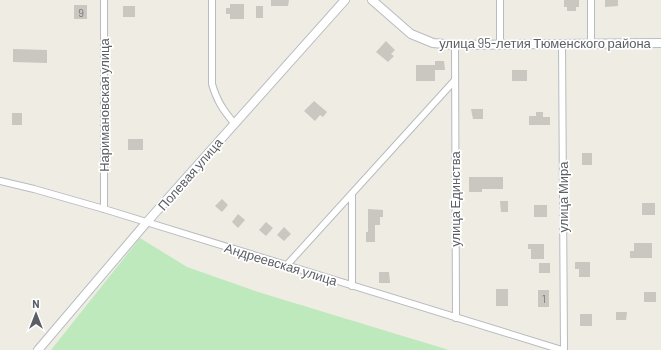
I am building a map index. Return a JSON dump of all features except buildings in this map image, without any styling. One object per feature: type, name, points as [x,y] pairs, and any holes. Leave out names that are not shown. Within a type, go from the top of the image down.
[{"type":"street","name":"Наримановская улица","points":[[104,0],[104,209]]},
{"type":"street","points":[[212,0],[212,84],[215,97],[234,123]]},
{"type":"street","name":"Полевая улица","points":[[38,350],[146,223],[345,0]]},
{"type":"street","name":"улица 95-летия Тюменского района","points":[[372,0],[411,34],[433,43],[661,43]]},
{"type":"street","points":[[500,0],[500,44]]},
{"type":"street","points":[[591,0],[591,44]]},
{"type":"street","name":"улица Единства","points":[[455,44],[456,318]]},
{"type":"street","name":"улица Мира","points":[[562,44],[563,350]]},
{"type":"street","points":[[286,266],[455,80]]},
{"type":"street","name":"Андреевская улица","points":[[0,181],[34,188],[104,209],[563,350]]},
{"type":"street","points":[[352,194],[352,286]]},
{"type":"green space","points":[[140,238],[187,267],[258,292],[449,350],[51,350]]}]
